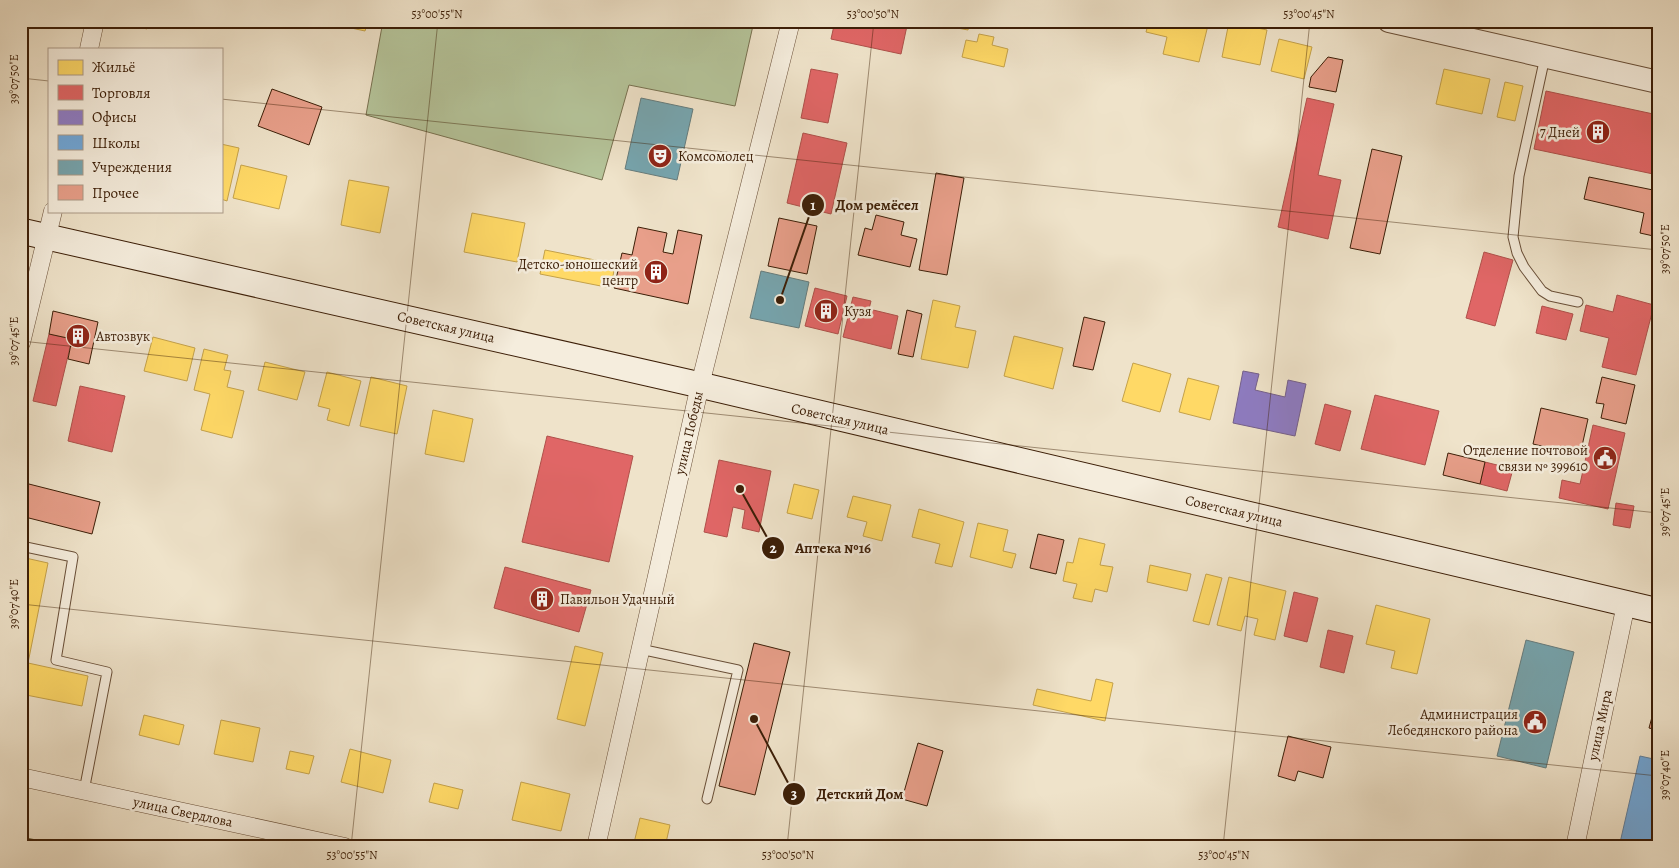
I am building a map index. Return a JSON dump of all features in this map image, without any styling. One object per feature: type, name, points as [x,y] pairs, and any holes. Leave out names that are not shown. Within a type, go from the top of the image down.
[{"type":"main road","name":"Советская улица","points":[[21,231],[700,385],[1658,611]]},
{"type":"street","points":[[89,48],[95,21]]},
{"type":"street","name":"улица Победы","points":[[596,847],[700,385],[791,21]]},
{"type":"street","points":[[1389,21],[1658,82]]},
{"type":"street","points":[[21,343],[53,212]]},
{"type":"street","name":"улица Мира","points":[[1575,847],[1626,604]]},
{"type":"street","name":"улица Свердлова","points":[[21,777],[344,847]]},
{"type":"lane","points":[[1545,56],[1519,176],[1513,237],[1517,253],[1524,267],[1542,291],[1550,296],[1578,302]]},
{"type":"lane","points":[[21,546],[73,557],[56,660],[107,672],[84,791]]},
{"type":"lane","points":[[640,648],[738,670],[708,799]]},
{"type":"green space","points":[[383,21],[754,21],[735,106],[629,85],[602,180],[366,115]]},
{"type":"green space","points":[[21,837],[23,837],[66,847],[21,847]]},
{"type":"building: Жильё","points":[[124,21],[149,21],[147,29],[124,23]]},
{"type":"building: Жильё","points":[[319,21],[368,21],[365,31]]},
{"type":"building: Жильё","points":[[937,21],[970,21],[968,30],[936,24]]},
{"type":"building: Жильё","points":[[1149,21],[1209,21],[1199,62],[1163,54],[1167,37],[1146,32]]},
{"type":"building: Жильё","points":[[1229,22],[1267,30],[1260,65],[1222,57]]},
{"type":"building: Жильё","points":[[979,34],[994,37],[992,45],[1008,49],[1004,67],[962,57],[966,40],[977,42]]},
{"type":"building: Жильё","points":[[1279,39],[1312,47],[1304,79],[1271,71]]},
{"type":"building: Жильё","points":[[1444,69],[1490,79],[1482,114],[1436,104]]},
{"type":"building: Жильё","points":[[1505,82],[1523,86],[1515,121],[1497,117]]},
{"type":"building: Жильё","points":[[222,144],[239,148],[227,201],[222,199]]},
{"type":"building: Жильё","points":[[241,165],[287,176],[279,209],[233,198]]},
{"type":"building: Жильё","points":[[349,180],[389,187],[380,233],[341,225]]},
{"type":"building: Жильё","points":[[472,213],[525,223],[517,262],[464,252]]},
{"type":"building: Жильё","points":[[545,250],[615,264],[611,288],[540,274]]},
{"type":"building: Жильё","points":[[933,300],[960,306],[955,327],[976,331],[968,368],[921,359]]},
{"type":"building: Жильё","points":[[1014,336],[1063,348],[1053,389],[1004,376]]},
{"type":"building: Жильё","points":[[153,337],[195,348],[187,381],[144,371]]},
{"type":"building: Жильё","points":[[204,349],[228,355],[224,370],[231,371],[227,387],[244,391],[232,438],[201,430],[210,394],[194,390]]},
{"type":"building: Жильё","points":[[265,362],[305,372],[297,400],[258,390]]},
{"type":"building: Жильё","points":[[1133,363],[1171,374],[1160,412],[1122,401]]},
{"type":"building: Жильё","points":[[327,372],[361,381],[349,426],[327,420],[330,409],[318,406]]},
{"type":"building: Жильё","points":[[371,377],[407,386],[397,434],[360,426]]},
{"type":"building: Жильё","points":[[1188,378],[1219,386],[1210,420],[1179,412]]},
{"type":"building: Жильё","points":[[433,410],[473,419],[464,462],[425,454]]},
{"type":"building: Жильё","points":[[794,484],[819,490],[812,519],[787,513]]},
{"type":"building: Жильё","points":[[853,496],[891,505],[882,541],[863,536],[867,522],[847,517]]},
{"type":"building: Жильё","points":[[919,509],[964,522],[952,567],[935,563],[940,544],[912,537]]},
{"type":"building: Жильё","points":[[978,523],[1008,530],[1003,551],[1016,554],[1012,568],[970,557]]},
{"type":"building: Жильё","points":[[1079,538],[1105,544],[1100,565],[1113,567],[1107,592],[1095,589],[1092,602],[1073,598],[1077,584],[1063,581],[1067,562],[1073,563]]},
{"type":"building: Жильё","points":[[21,557],[48,563],[28,663],[88,676],[82,706],[21,694]]},
{"type":"building: Жильё","points":[[1150,565],[1191,574],[1187,591],[1147,582]]},
{"type":"building: Жильё","points":[[1206,574],[1222,578],[1209,625],[1193,621]]},
{"type":"building: Жильё","points":[[1229,577],[1286,591],[1275,640],[1254,635],[1258,619],[1245,616],[1241,631],[1217,625]]},
{"type":"building: Жильё","points":[[1376,605],[1430,619],[1417,674],[1391,668],[1395,651],[1366,644]]},
{"type":"building: Жильё","points":[[575,646],[603,653],[585,726],[557,719]]},
{"type":"building: Жильё","points":[[1096,679],[1113,683],[1105,721],[1033,705],[1037,689],[1091,701]]},
{"type":"building: Жильё","points":[[144,715],[184,725],[179,745],[139,735]]},
{"type":"building: Жильё","points":[[221,720],[260,728],[253,762],[214,754]]},
{"type":"building: Жильё","points":[[350,749],[391,760],[383,793],[341,782]]},
{"type":"building: Жильё","points":[[290,751],[314,756],[309,774],[286,769]]},
{"type":"building: Жильё","points":[[521,782],[570,794],[561,831],[512,820]]},
{"type":"building: Жильё","points":[[434,783],[463,790],[458,809],[429,802]]},
{"type":"building: Жильё","points":[[640,818],[670,825],[665,847],[633,847]]},
{"type":"building: Торговля","points":[[835,21],[908,21],[901,54],[831,39]]},
{"type":"building: Торговля","points":[[1611,21],[1640,21],[1638,28]]},
{"type":"building: Торговля","points":[[811,69],[838,74],[828,123],[801,118]]},
{"type":"building: Торговля","name":"7 Дней","points":[[1546,91],[1658,115],[1658,175],[1534,149]]},
{"type":"building: Торговля","points":[[1307,98],[1334,104],[1318,175],[1341,180],[1328,239],[1278,227]]},
{"type":"building: Торговля","points":[[803,133],[847,143],[831,214],[787,203]]},
{"type":"building: Торговля","points":[[1484,252],[1513,260],[1495,326],[1466,318]]},
{"type":"building: Торговля","name":"Кузя","points":[[815,288],[847,296],[838,334],[805,326]]},
{"type":"building: Торговля","points":[[1617,295],[1654,305],[1636,375],[1602,367],[1609,338],[1580,331],[1586,305],[1613,312]]},
{"type":"building: Торговля","points":[[853,297],[871,301],[869,309],[898,316],[891,349],[843,337]]},
{"type":"building: Торговля","points":[[1542,306],[1573,314],[1566,340],[1536,333]]},
{"type":"building: Торговля","points":[[49,334],[72,339],[56,406],[33,401]]},
{"type":"building: Торговля","points":[[80,386],[125,396],[112,452],[68,441]]},
{"type":"building: Торговля","points":[[1375,395],[1439,411],[1425,465],[1361,449]]},
{"type":"building: Торговля","points":[[1325,404],[1351,411],[1340,451],[1315,444]]},
{"type":"building: Торговля","points":[[1593,425],[1625,433],[1608,509],[1559,498],[1562,480],[1580,484]]},
{"type":"building: Торговля","points":[[547,436],[633,456],[609,562],[522,542]]},
{"type":"building: Торговля","points":[[719,460],[771,471],[759,532],[742,528],[745,510],[733,507],[727,537],[704,532]]},
{"type":"building: Торговля","points":[[1485,462],[1513,469],[1507,491],[1480,484]]},
{"type":"building: Торговля","points":[[1616,503],[1634,506],[1630,528],[1613,525]]},
{"type":"building: Торговля","points":[[1658,508],[1658,530],[1652,528]]},
{"type":"building: Торговля","name":"Павильон Удачный","points":[[505,567],[591,590],[579,632],[494,608]]},
{"type":"building: Торговля","points":[[1294,592],[1318,598],[1307,642],[1284,636]]},
{"type":"building: Торговля","points":[[1328,630],[1353,636],[1344,673],[1320,667]]},
{"type":"building: Офисы","points":[[1243,371],[1259,374],[1255,390],[1285,397],[1288,380],[1306,384],[1295,436],[1233,423]]},
{"type":"building: Школы","points":[[1640,756],[1658,760],[1658,847],[1619,847]]},
{"type":"building: Учреждения","points":[[641,98],[693,109],[677,180],[625,169]]},
{"type":"building: Учреждения","points":[[761,271],[809,282],[799,328],[750,318]]},
{"type":"building: Учреждения","points":[[1526,640],[1574,652],[1546,768],[1497,756]]},
{"type":"building: Учреждения","points":[[1468,842],[1488,847],[1467,847]]},
{"type":"building: Прочее","points":[[1328,57],[1343,60],[1336,92],[1309,87],[1311,77]]},
{"type":"building: Прочее","points":[[272,89],[322,107],[309,145],[258,126]]},
{"type":"building: Прочее","points":[[1372,149],[1402,156],[1380,254],[1350,248]]},
{"type":"building: Прочее","points":[[936,173],[964,178],[947,275],[919,270]]},
{"type":"building: Прочее","points":[[1589,177],[1658,191],[1658,237],[1640,233],[1644,213],[1584,199]]},
{"type":"building: Прочее","points":[[876,215],[904,222],[901,235],[917,239],[910,267],[858,255],[865,228],[872,230]]},
{"type":"building: Прочее","points":[[779,218],[817,226],[807,274],[768,266]]},
{"type":"building: Прочее","name":"Детско-юношеский центр","points":[[638,227],[667,233],[663,252],[673,254],[678,230],[702,235],[688,304],[614,288],[622,253],[632,255]]},
{"type":"building: Прочее","points":[[907,310],[922,314],[913,357],[898,354]]},
{"type":"building: Прочее","name":"Автозвук","points":[[53,311],[98,322],[89,364],[68,359],[72,339],[49,334]]},
{"type":"building: Прочее","points":[[1084,317],[1105,322],[1093,370],[1073,366]]},
{"type":"building: Прочее","points":[[1602,377],[1635,385],[1626,424],[1601,418],[1604,404],[1596,403]]},
{"type":"building: Прочее","points":[[1541,408],[1588,419],[1580,455],[1533,444]]},
{"type":"building: Прочее","points":[[1448,453],[1485,462],[1480,484],[1443,475]]},
{"type":"building: Прочее","points":[[21,482],[100,502],[92,534],[21,516]]},
{"type":"building: Прочее","points":[[1038,534],[1064,540],[1056,574],[1030,568]]},
{"type":"building: Прочее","points":[[754,643],[790,652],[755,795],[719,786]]},
{"type":"building: Прочее","points":[[1658,695],[1658,730],[1649,728]]},
{"type":"building: Прочее","points":[[1288,736],[1331,747],[1323,778],[1298,771],[1295,781],[1278,776]]},
{"type":"building: Прочее","points":[[918,743],[943,751],[927,806],[902,799]]},
{"type":"place","name":"7 Дней","points":[[1598,132]]},
{"type":"place","name":"Комсомолец","points":[[660,156]]},
{"type":"place","name":"Детско-юношеский центр","points":[[656,272]]},
{"type":"place","name":"Дом ремёсел","points":[[780,300]]},
{"type":"place","name":"Кузя","points":[[826,311]]},
{"type":"place","name":"Автозвук","points":[[78,336]]},
{"type":"place","name":"Отделение почтовой связи № 399610","points":[[1605,458]]},
{"type":"place","name":"Аптека №16","points":[[740,489]]},
{"type":"place","name":"Павильон Удачный","points":[[542,599]]},
{"type":"place","name":"Детский Дом","points":[[754,719]]},
{"type":"place","name":"Администрация Лебедянского района","points":[[1535,722]]}]
